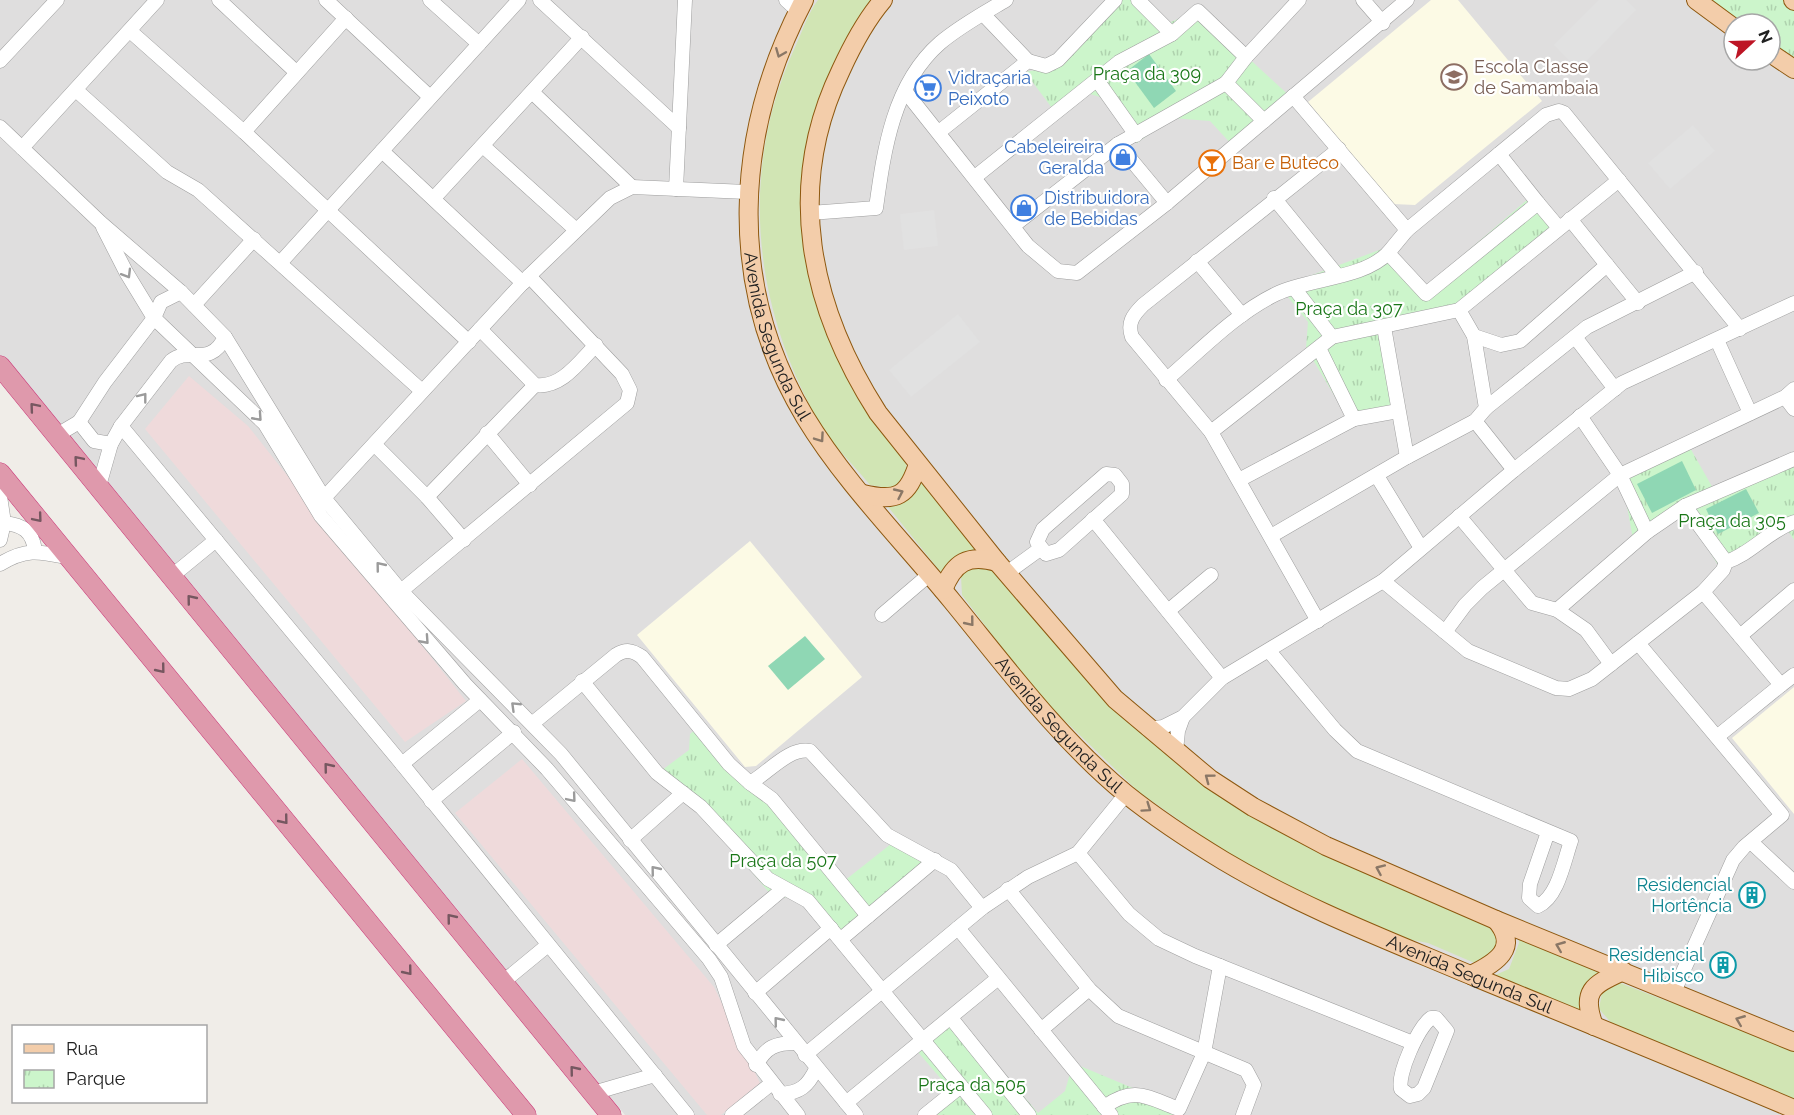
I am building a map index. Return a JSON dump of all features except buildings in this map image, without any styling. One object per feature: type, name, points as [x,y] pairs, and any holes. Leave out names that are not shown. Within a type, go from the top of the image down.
[{"type":"highway","points":[[0,366],[610,1115]]},
{"type":"highway","points":[[0,473],[526,1115]]},
{"type":"main road","points":[[883,0],[853,46],[828,96],[817,137],[811,176],[811,248],[817,282],[831,326],[863,391],[888,428],[1002,568],[1115,699],[1210,779],[1253,807],[1326,846],[1496,920],[1794,1042]]},
{"type":"main road","points":[[1696,0],[1722,19]]},
{"type":"main road","name":"Avenida Segunda Sul","points":[[796,4],[768,83],[754,136],[747,192],[754,289],[775,356],[807,420],[863,494],[1031,698],[1126,794],[1222,860],[1288,896],[1471,975],[1794,1109]]},
{"type":"main road","points":[[863,494],[888,498],[902,493],[908,489],[918,464]]},
{"type":"main road","points":[[944,590],[949,574],[957,565],[970,559],[984,558],[1002,568]]},
{"type":"main road","points":[[1471,975],[1497,961],[1504,953],[1506,942],[1503,928],[1496,920]]},
{"type":"main road","points":[[1594,1026],[1589,1012],[1591,990],[1597,983],[1623,971]]},
{"type":"street","points":[[22,148],[157,0]]},
{"type":"street","points":[[219,0],[296,72]]},
{"type":"street","points":[[326,0],[430,97]]},
{"type":"street","points":[[430,0],[479,44]]},
{"type":"street","points":[[281,262],[519,0]]},
{"type":"street","points":[[540,0],[679,128]]},
{"type":"street","points":[[676,189],[685,0]]},
{"type":"street","points":[[810,213],[876,208],[889,135],[905,91],[928,55],[952,33],[1006,0]]},
{"type":"street","points":[[983,14],[1028,61],[1040,65],[1053,64],[1115,0]]},
{"type":"street","points":[[1138,0],[1172,34]]},
{"type":"street","points":[[975,177],[1119,62],[1172,34],[1208,0]]},
{"type":"street","points":[[1013,226],[1118,144],[1226,83],[1246,57],[1299,0]]},
{"type":"street","points":[[1363,0],[1383,23]]},
{"type":"street","points":[[905,91],[1013,226],[1046,263],[1058,271],[1077,273],[1167,203],[1383,23],[1407,0]]},
{"type":"street","points":[[3,52],[53,2]]},
{"type":"street","points":[[1198,11],[1246,57]]},
{"type":"street","points":[[244,132],[346,18]]},
{"type":"street","points":[[130,31],[244,132],[469,342]]},
{"type":"street","points":[[434,198],[582,37]]},
{"type":"street","points":[[939,132],[1028,61]]},
{"type":"street","points":[[1097,80],[1136,135]]},
{"type":"street","points":[[1226,83],[1264,121]]},
{"type":"street","points":[[76,90],[167,172],[198,190],[281,262],[422,392]]},
{"type":"street","points":[[532,92],[632,187]]},
{"type":"street","points":[[1293,96],[1407,230]]},
{"type":"street","points":[[1166,380],[1242,315],[1274,295],[1372,266],[1388,253],[1407,230],[1546,115],[1559,111],[1569,117],[1696,272],[1740,330]]},
{"type":"street","points":[[0,127],[100,223],[181,292],[225,337],[324,498],[401,591],[561,754],[816,1069],[856,1115]]},
{"type":"street","points":[[1118,144],[1167,203]]},
{"type":"street","points":[[483,146],[575,229]]},
{"type":"street","points":[[1318,621],[1211,432],[1132,337],[1132,318],[1274,198],[1339,149]]},
{"type":"street","points":[[382,151],[526,279],[596,345],[627,382],[630,397],[627,403],[401,591]]},
{"type":"street","points":[[1499,154],[1538,202],[1565,223],[1607,265],[1638,303]]},
{"type":"street","points":[[1211,432],[1332,337],[1459,310],[1619,180]]},
{"type":"street","points":[[324,498],[526,279],[575,229],[610,198],[632,187],[747,192]]},
{"type":"street","points":[[1274,198],[1337,275]]},
{"type":"street","points":[[1426,294],[1538,202]]},
{"type":"street","points":[[100,223],[154,318],[265,424],[315,509],[465,684],[514,732],[547,769],[716,969],[737,1032],[756,1065],[798,1115]]},
{"type":"street","points":[[194,305],[254,239]]},
{"type":"street","points":[[1388,253],[1426,294],[1439,316]]},
{"type":"street","points":[[1197,261],[1242,315]]},
{"type":"street","points":[[1474,336],[1501,345],[1520,341],[1607,265]]},
{"type":"street","points":[[1271,536],[1407,457],[1475,421],[1486,408],[1598,320],[1638,303],[1696,272]]},
{"type":"street","points":[[1294,288],[1332,337]]},
{"type":"street","points":[[57,435],[79,422],[105,382],[154,318],[161,302],[181,292]]},
{"type":"street","points":[[1148,729],[1163,727],[1183,717],[1222,678],[1383,581],[1614,389],[1794,303]]},
{"type":"street","points":[[1459,310],[1474,336],[1486,408]]},
{"type":"street","points":[[1384,327],[1407,457]]},
{"type":"street","points":[[480,330],[536,385],[544,386],[555,383],[596,345]]},
{"type":"street","points":[[99,486],[111,444],[121,426],[171,361],[175,358],[212,353],[225,337]]},
{"type":"street","points":[[1575,337],[1614,389]]},
{"type":"street","points":[[1717,340],[1750,413]]},
{"type":"street","points":[[1319,348],[1354,418]]},
{"type":"street","points":[[428,497],[487,433],[536,385]]},
{"type":"street","points":[[1444,632],[1465,605],[1620,475],[1789,393],[1794,409]]},
{"type":"street","points":[[1239,480],[1354,418],[1398,411]]},
{"type":"street","points":[[1580,416],[1620,475],[1647,532]]},
{"type":"street","points":[[1475,421],[1514,470]]},
{"type":"street","points":[[79,422],[94,441],[111,444]]},
{"type":"street","points":[[121,426],[402,764],[687,1115]]},
{"type":"street","points":[[487,433],[530,485]]},
{"type":"street","points":[[375,445],[428,497],[464,540]]},
{"type":"street","points":[[1557,610],[1647,532],[1685,506],[1794,459]]},
{"type":"street","points":[[1106,474],[1115,475],[1122,484],[1122,494],[1094,519],[1059,550],[1046,554],[1040,549],[1038,536],[1043,529],[1106,474]]},
{"type":"street","points":[[1377,476],[1420,548]]},
{"type":"street","points":[[0,496],[4,523],[0,540]]},
{"type":"street","points":[[1685,506],[1726,562]]},
{"type":"street","points":[[1459,516],[1532,603],[1557,610],[1586,630],[1611,664]]},
{"type":"street","points":[[1094,519],[1222,678]]},
{"type":"street","points":[[1383,581],[1468,651],[1556,688],[1569,689],[1582,684],[1611,664],[1703,592],[1723,570],[1726,562],[1743,554],[1773,531],[1794,522]]},
{"type":"street","points":[[4,523],[16,524],[26,530],[35,550]]},
{"type":"street","points":[[172,576],[216,540]]},
{"type":"street","points":[[1002,568],[1040,549]]},
{"type":"street","points":[[0,564],[15,556],[35,550],[71,558]]},
{"type":"street","points":[[882,615],[930,574]]},
{"type":"street","points":[[1168,611],[1211,575]]},
{"type":"street","points":[[1740,636],[1794,590]]},
{"type":"street","points":[[1703,592],[1782,685]]},
{"type":"street","points":[[1638,643],[1782,815],[1738,852],[1723,877],[1673,993]]},
{"type":"street","points":[[533,723],[582,681],[621,652],[628,650],[636,653],[729,764],[772,799],[868,916]]},
{"type":"street","points":[[1269,651],[1335,730],[1357,751],[1571,841],[1552,892],[1544,903],[1538,906],[1529,898],[1530,884],[1548,832]]},
{"type":"street","points":[[465,684],[477,669]]},
{"type":"street","points":[[1718,736],[1794,675]]},
{"type":"street","points":[[582,681],[647,763],[701,807],[756,869],[783,889],[800,894],[808,901],[985,1115]]},
{"type":"street","points":[[402,764],[480,700]]},
{"type":"street","points":[[1176,751],[1178,731],[1183,717]]},
{"type":"street","points":[[431,801],[514,732]]},
{"type":"street","points":[[750,783],[792,754],[803,750],[810,751],[887,835],[935,860],[956,874],[982,908]]},
{"type":"street","points":[[547,769],[561,754]]},
{"type":"street","points":[[630,840],[683,793]]},
{"type":"street","points":[[805,1054],[982,908],[1008,889],[1078,853],[1126,794]]},
{"type":"street","points":[[1750,842],[1794,882]]},
{"type":"street","points":[[1078,853],[1145,930],[1159,939],[1220,966],[1413,1043]]},
{"type":"street","points":[[841,939],[935,860]]},
{"type":"street","points":[[716,945],[783,889]]},
{"type":"street","points":[[1008,889],[1089,989],[1118,1016],[1246,1070],[1251,1075],[1254,1085],[1243,1115]]},
{"type":"street","points":[[755,993],[831,928]]},
{"type":"street","points":[[958,928],[997,979],[1108,1111],[1123,1095],[1132,1093],[1178,1112],[1204,1053],[1220,966]]},
{"type":"street","points":[[503,982],[548,945]]},
{"type":"street","points":[[846,1103],[997,979]]},
{"type":"street","points":[[1041,1029],[1089,989]]},
{"type":"street","points":[[951,1018],[1029,1115]]},
{"type":"street","points":[[1431,1018],[1436,1018],[1447,1030],[1424,1088],[1412,1096],[1404,1092],[1400,1082],[1413,1043],[1431,1018]]},
{"type":"street","points":[[756,1065],[766,1049],[778,1043],[796,1043]]},
{"type":"street","points":[[732,1115],[776,1089],[791,1093],[806,1086],[816,1069]]},
{"type":"street","points":[[592,1093],[655,1075]]},
{"type":"street","points":[[931,1113],[961,1086]]},
{"type":"shaded area","points":[[0,0],[1794,0],[1794,1115],[625,1115],[0,358]]},
{"type":"shaded area","points":[[1431,0],[1458,0],[1542,101],[1415,205],[1393,204],[1308,102]]},
{"type":"shaded area","points":[[1599,0],[1626,0],[1636,10],[1578,70],[1554,45]]},
{"type":"shaded area","points":[[1693,125],[1715,151],[1670,189],[1648,163]]},
{"type":"shaded area","points":[[934,210],[938,246],[904,250],[900,214]]},
{"type":"shaded area","points":[[958,314],[980,342],[911,397],[889,370]]},
{"type":"shaded area","points":[[189,376],[248,426],[466,701],[405,742],[145,429]]},
{"type":"shaded area","points":[[750,541],[862,677],[756,766],[745,767],[637,635]]},
{"type":"shaded area","points":[[1794,687],[1794,814],[1732,738]]},
{"type":"shaded area","points":[[522,759],[714,987],[760,1083],[721,1115],[707,1115],[455,813]]},
{"type":"green space","points":[[818,0],[878,0],[819,105],[804,245],[906,460],[907,474],[895,489],[870,485],[821,426],[794,372],[778,327],[767,280],[761,233],[760,186],[766,139],[778,92],[811,10]]},
{"type":"green space","name":"Praça da 309","points":[[1120,0],[1135,0],[1161,26],[1197,11],[1293,99],[1234,147],[1210,121],[1172,118],[1137,143],[1100,97],[1080,91],[1055,112],[1025,72],[1052,67]]},
{"type":"green space","points":[[1710,0],[1787,0],[1794,5],[1794,58],[1782,50],[1782,12],[1728,12]]},
{"type":"green space","points":[[1149,54],[1176,91],[1154,108],[1127,71]]},
{"type":"green space","name":"Praça da 307","points":[[1535,193],[1563,228],[1466,312],[1389,329],[1404,414],[1344,412],[1306,348],[1308,322],[1280,287],[1390,246],[1427,286]]},
{"type":"green space","name":"Praça da 305","points":[[1685,439],[1714,490],[1794,455],[1794,540],[1785,526],[1723,573],[1684,511],[1634,545],[1625,495],[1611,471]]},
{"type":"green space","points":[[1682,461],[1696,490],[1652,513],[1637,484]]},
{"type":"green space","points":[[923,477],[984,550],[959,556],[950,564],[944,576],[881,498],[906,496],[915,490]]},
{"type":"green space","points":[[1746,489],[1759,513],[1718,534],[1706,509]]},
{"type":"green space","points":[[970,566],[990,567],[1215,789],[1492,922],[1501,933],[1494,956],[1477,964],[1428,943],[1402,938],[1324,908],[1242,864],[1139,792],[1038,695],[962,595],[961,576]]},
{"type":"green space","points":[[805,636],[825,659],[788,690],[768,666]]},
{"type":"green space","name":"Praça da 507","points":[[702,724],[844,881],[896,840],[938,863],[840,943],[801,899],[772,896],[700,811],[654,776],[689,750],[690,734]]},
{"type":"green space","points":[[1517,930],[1607,971],[1585,1014],[1493,976],[1509,969],[1519,943]]},
{"type":"green space","points":[[1615,981],[1669,1002],[1699,1009],[1794,1049],[1794,1104],[1615,1027],[1599,1009],[1602,992]]},
{"type":"green space","name":"Praça da 505","points":[[951,1010],[1038,1113],[1065,1091],[1073,1063],[1183,1109],[1181,1115],[930,1115],[939,1098],[942,1080],[911,1044]]},
{"type":"place","name":"Escola Classe de Samambaia","points":[[1454,77]]},
{"type":"place","name":"Vidraçaria Peixoto","points":[[928,88]]},
{"type":"place","name":"Cabeleireira Geralda","points":[[1123,157]]},
{"type":"place","name":"Bar e Buteco","points":[[1212,163]]},
{"type":"place","name":"Distribuidora de Bebidas","points":[[1024,208]]},
{"type":"place","name":"Residencial Hortência","points":[[1752,895]]},
{"type":"place","name":"Residencial Hibisco","points":[[1723,965]]}]
